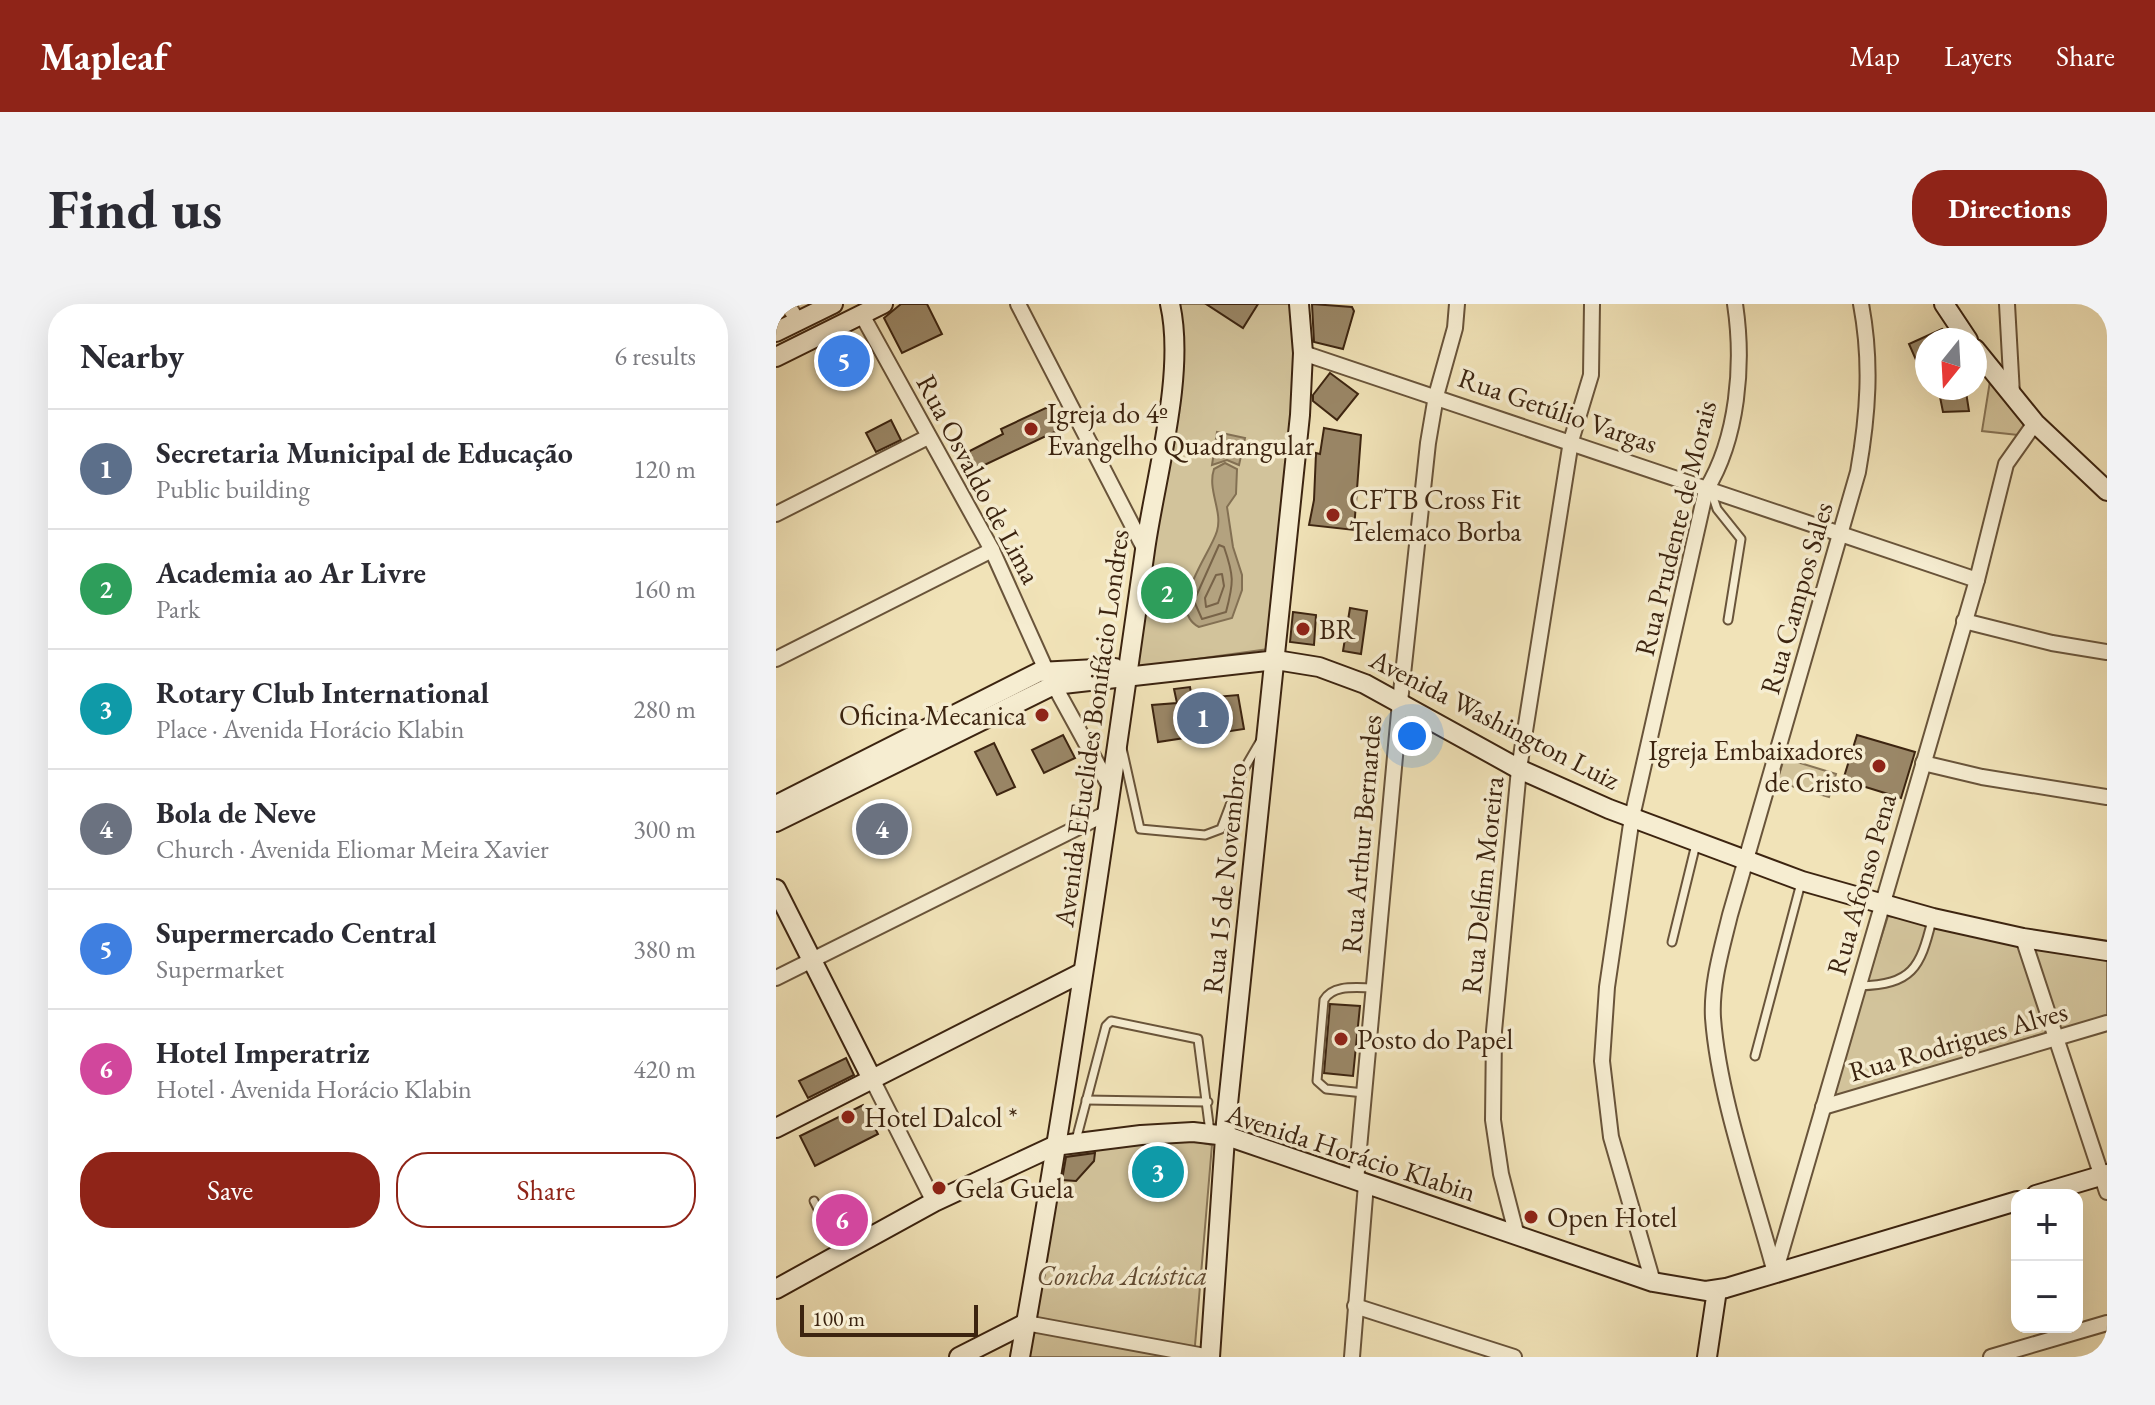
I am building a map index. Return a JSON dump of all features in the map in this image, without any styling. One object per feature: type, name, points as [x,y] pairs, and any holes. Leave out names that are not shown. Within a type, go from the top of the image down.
[{"type":"main road","points":[[776,332],[833,304]]},
{"type":"main road","points":[[776,357],[883,304]]},
{"type":"main road","name":"Avenida EEuclides Bonifácio Londres","points":[[1020,1357],[1083,972],[1170,392],[1173,342],[1170,304]]},
{"type":"main road","name":"Rua 15 de Novembro","points":[[1210,1357],[1221,1131],[1269,727],[1303,353],[1299,304]]},
{"type":"main road","points":[[1944,304],[1960,328]]},
{"type":"main road","points":[[1987,364],[2035,423],[2107,491]]},
{"type":"main road","name":"Avenida Washington Luiz","points":[[1050,677],[1128,674],[1276,660],[1319,667],[1365,684],[1519,769],[1632,817],[1802,881],[1933,918],[2023,938],[2107,951]]},
{"type":"main road","points":[[776,805],[1050,677]]},
{"type":"main road","points":[[776,822],[1050,677]]},
{"type":"main road","points":[[776,889],[872,1079]]},
{"type":"main road","points":[[776,1128],[1083,972]]},
{"type":"main road","name":"Avenida Horácio Klabin","points":[[776,1289],[934,1202],[1075,1144],[1141,1135],[1221,1131],[1653,1282],[1694,1289],[1717,1290],[2011,1203]]},
{"type":"main road","points":[[2064,1189],[2105,1180]]},
{"type":"main road","points":[[1707,1357],[1717,1290]]},
{"type":"main road","points":[[959,1357],[1026,1323]]},
{"type":"street","points":[[787,304],[798,321]]},
{"type":"street","points":[[1018,304],[1145,550]]},
{"type":"street","name":"Rua Arthur Bernardes","points":[[1352,1357],[1364,1093],[1400,702],[1436,396],[1455,328],[1457,304]]},
{"type":"street","name":"Rua Delfim Moreira","points":[[1517,1236],[1501,1174],[1492,1076],[1519,769],[1571,441],[1591,375],[1595,325],[1592,304]]},
{"type":"street","name":"Rua Prudente de Morais","points":[[1653,1282],[1611,1137],[1602,1061],[1607,987],[1632,817],[1708,491],[1722,457],[1734,409],[1740,335],[1735,304]]},
{"type":"street","name":"Rua Campos Sales","points":[[1775,1273],[1721,1070],[1713,1015],[1720,957],[1842,535],[1869,411],[1868,341],[1861,304]]},
{"type":"street","points":[[2007,304],[2012,395]]},
{"type":"street","name":"Rua Osvaldo de Lima","points":[[862,315],[992,550],[1050,677],[1110,787]]},
{"type":"street","name":"Rua Getúlio Vargas","points":[[1303,353],[1977,580]]},
{"type":"street","name":"Rua Afonso Pena","points":[[1775,1273],[1977,580],[2006,464],[2035,423]]},
{"type":"street","points":[[776,514],[928,437]]},
{"type":"street","points":[[776,659],[992,550]]},
{"type":"street","points":[[1964,621],[2052,643],[2107,652]]},
{"type":"street","points":[[1923,763],[1982,777],[2107,797]]},
{"type":"street","points":[[776,978],[1107,813]]},
{"type":"street","points":[[2023,938],[2105,1180]]},
{"type":"street","name":"Rua Rodrigues Alves","points":[[1823,1107],[2107,1023]]},
{"type":"street","points":[[872,1079],[934,1202]]},
{"type":"street","points":[[1355,1306],[1514,1357]]},
{"type":"street","points":[[1026,1323],[1210,1357]]},
{"type":"street","points":[[1991,1357],[2107,1323]]},
{"type":"lane","points":[[1708,491],[1717,509],[1741,539],[1728,620]]},
{"type":"lane","points":[[1119,734],[1140,829],[1205,835],[1221,829],[1243,771],[1269,727]]},
{"type":"lane","points":[[1672,942],[1696,842]]},
{"type":"lane","points":[[1755,1056],[1802,881]]},
{"type":"lane","points":[[1858,986],[1890,984],[1912,971],[1926,946],[1933,918]]},
{"type":"lane","points":[[1364,1093],[1320,1086],[1317,1081],[1324,1000],[1328,993],[1339,989],[1374,988]]},
{"type":"lane","points":[[1075,1144],[1106,1026],[1111,1021],[1198,1039],[1208,1102],[1221,1131]]},
{"type":"lane","points":[[1086,1100],[1208,1102]]},
{"type":"lane","points":[[814,1201],[841,1254]]},
{"type":"green space","points":[[1176,304],[1296,304],[1298,333],[1276,648],[1132,668]]},
{"type":"green space","points":[[1990,381],[2035,423],[2018,435],[1982,431]]},
{"type":"green space","points":[[1784,758],[1836,774],[1829,797],[1777,782]]},
{"type":"green space","points":[[1888,916],[2107,958],[2107,1018],[1829,1102]]},
{"type":"green space","name":"Concha Acústica","points":[[1166,1134],[1212,1145],[1194,1357],[1029,1357],[1062,1158]]},
{"type":"water","points":[[1217,432],[1245,438],[1239,465],[1227,460],[1212,465]]},
{"type":"water","points":[[1225,463],[1237,469],[1236,494],[1227,507],[1233,547],[1242,575],[1242,590],[1232,618],[1199,627],[1190,619],[1186,608],[1188,595],[1217,531],[1212,477],[1214,469]]},
{"type":"building","points":[[901,304],[927,304],[942,334],[902,353],[884,318]]},
{"type":"building","points":[[1206,304],[1258,304],[1243,328]]},
{"type":"building","points":[[1312,304],[1352,307],[1354,311],[1343,349],[1314,342]]},
{"type":"building","points":[[1915,341],[1915,358],[1909,344]]},
{"type":"building","points":[[1330,373],[1358,394],[1337,420],[1313,401],[1313,395]]},
{"type":"building","points":[[1941,400],[1967,400],[1969,411],[1943,412]]},
{"type":"building","points":[[1050,406],[1061,429],[978,468],[980,472],[971,476],[960,456],[1003,434],[1001,429]]},
{"type":"building","points":[[891,420],[901,440],[876,452],[866,433]]},
{"type":"building","points":[[1324,428],[1361,435],[1354,530],[1309,525],[1314,500],[1316,453],[1320,454]]},
{"type":"building","points":[[1350,608],[1367,611],[1361,654],[1343,651]]},
{"type":"building","name":"BR","points":[[1293,612],[1316,615],[1314,645],[1290,642]]},
{"type":"building","points":[[1190,687],[1192,699],[1238,695],[1244,729],[1158,742],[1152,705],[1177,703],[1174,689]]},
{"type":"building","points":[[1063,735],[1075,758],[1044,773],[1032,750]]},
{"type":"building","name":"Igreja Embaixadores de Cristo","points":[[1857,735],[1915,752],[1901,798],[1843,780]]},
{"type":"building","points":[[994,743],[1015,787],[997,795],[975,752]]},
{"type":"building","points":[[880,803],[902,846],[883,855],[862,812]]},
{"type":"building","name":"Posto do Papel","points":[[1330,1004],[1360,1006],[1353,1076],[1324,1073]]},
{"type":"building","points":[[846,1058],[854,1075],[808,1098],[799,1081]]},
{"type":"building","points":[[863,1105],[878,1134],[815,1166],[800,1136]]},
{"type":"building","points":[[1095,1153],[1094,1161],[1076,1181],[1062,1180],[1066,1157]]},
{"type":"building","points":[[847,1198],[862,1228],[841,1240],[825,1209]]},
{"type":"place","name":"Supermercado Central","points":[[844,361]]},
{"type":"place","name":"Igreja do 4º Evangelho Quadrangular","points":[[1031,429]]},
{"type":"place","name":"CFTB Cross Fit Telemaco Borba","points":[[1333,515]]},
{"type":"place","name":"Academia ao Ar Livre","points":[[1167,593]]},
{"type":"place","name":"BR","points":[[1303,629]]},
{"type":"place","name":"Oficina Mecanica","points":[[1042,715]]},
{"type":"place","name":"Secretaria Municipal de Educação","points":[[1203,718]]},
{"type":"place","name":"Igreja Embaixadores de Cristo","points":[[1879,766]]},
{"type":"place","name":"Bola de Neve","points":[[882,829]]},
{"type":"place","name":"Posto do Papel","points":[[1341,1039]]},
{"type":"place","name":"Hotel Dalcol *","points":[[848,1117]]},
{"type":"place","name":"Rotary Club International","points":[[1158,1172]]},
{"type":"place","name":"Gela Guela","points":[[939,1188]]},
{"type":"place","name":"Open Hotel","points":[[1531,1217]]},
{"type":"place","name":"Hotel Imperatriz","points":[[842,1220]]}]
